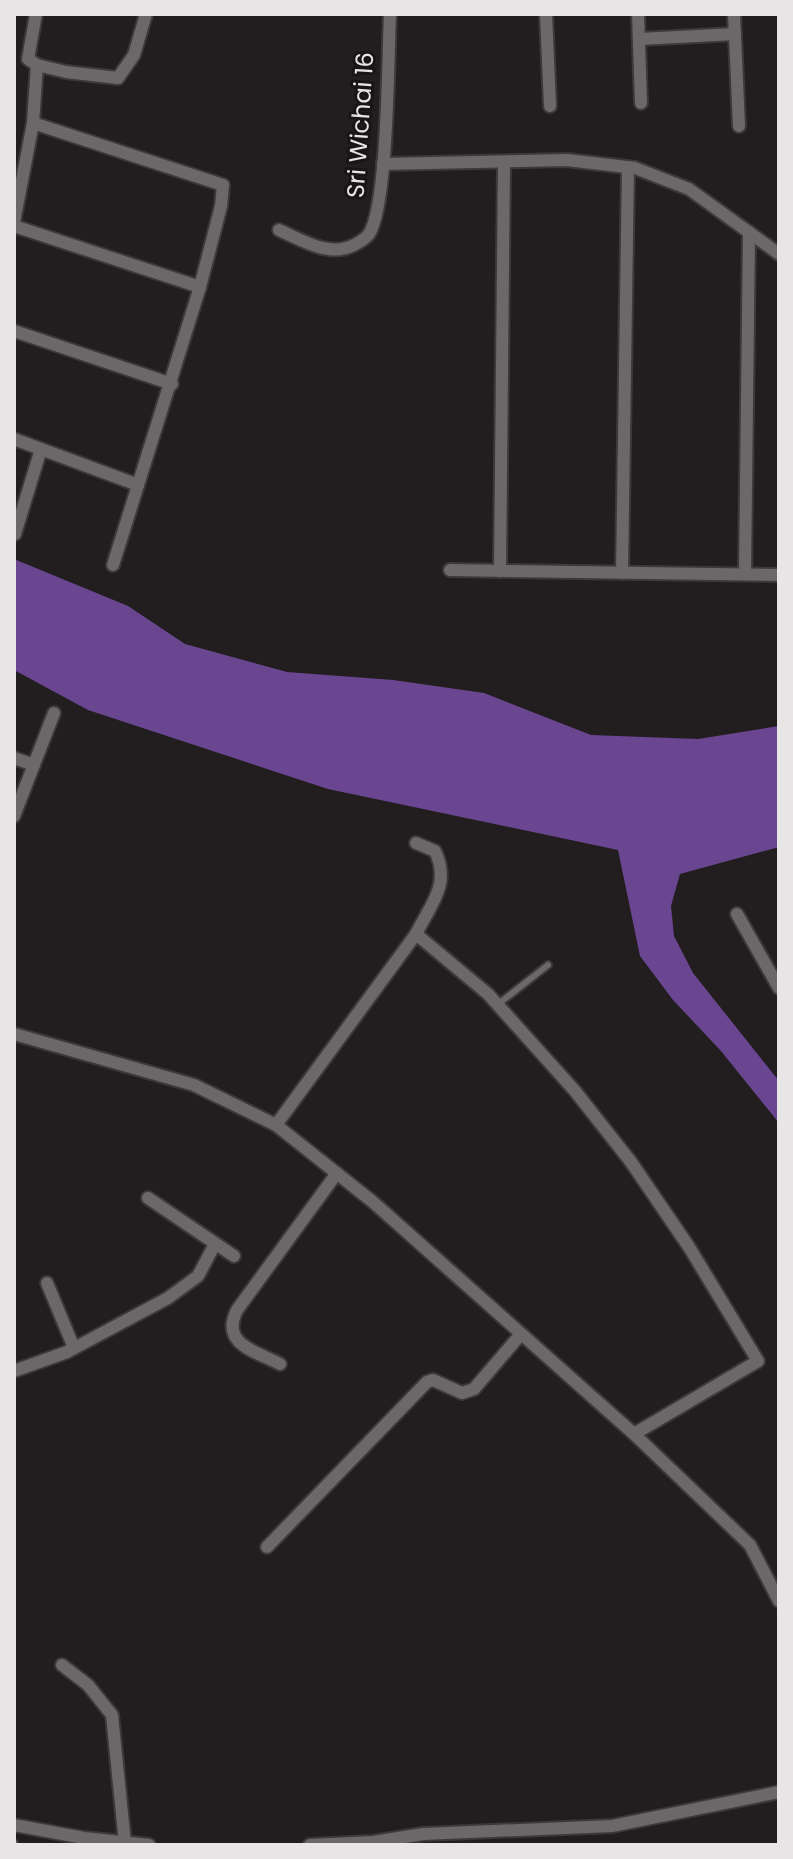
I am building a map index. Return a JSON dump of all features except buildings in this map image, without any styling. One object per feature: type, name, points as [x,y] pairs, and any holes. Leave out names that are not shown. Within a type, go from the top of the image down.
[{"type":"street","points":[[36,14],[32,62],[33,123],[14,224],[200,287]]},
{"type":"street","points":[[14,55],[66,72],[118,78],[134,55],[146,14]]},
{"type":"street","name":"Sri Wichai 16","points":[[279,230],[329,251],[352,247],[368,235],[376,213],[383,164],[390,14]]},
{"type":"street","points":[[546,14],[550,106]]},
{"type":"street","points":[[638,14],[641,103]]},
{"type":"street","points":[[734,14],[739,126]]},
{"type":"street","points":[[639,39],[735,34]]},
{"type":"street","points":[[33,123],[223,185],[221,206],[172,384],[113,565]]},
{"type":"street","points":[[383,164],[567,160],[628,167],[689,189],[779,254]]},
{"type":"street","points":[[500,571],[504,163]]},
{"type":"street","points":[[622,573],[628,167]]},
{"type":"street","points":[[745,573],[749,232]]},
{"type":"street","points":[[14,331],[172,384]]},
{"type":"street","points":[[14,439],[138,485]]},
{"type":"street","points":[[15,534],[41,449]]},
{"type":"street","points":[[450,570],[779,575]]},
{"type":"street","points":[[14,816],[54,713]]},
{"type":"street","points":[[14,758],[34,765]]},
{"type":"street","points":[[276,1125],[416,934],[443,880],[435,851],[416,843]]},
{"type":"street","points":[[737,914],[779,988]]},
{"type":"street","points":[[416,934],[497,1005],[575,1091],[631,1162],[689,1247],[758,1361],[634,1434]]},
{"type":"street","points":[[14,1034],[194,1085],[276,1125],[373,1202],[634,1434],[750,1545],[779,1601]]},
{"type":"street","points":[[280,1364],[238,1342],[232,1334],[231,1323],[237,1310],[337,1173]]},
{"type":"street","points":[[148,1198],[234,1256]]},
{"type":"street","points":[[14,1371],[74,1348],[168,1298],[198,1276],[215,1244]]},
{"type":"street","points":[[47,1283],[74,1348]]},
{"type":"street","points":[[267,1547],[427,1382],[433,1380],[462,1393],[474,1389],[521,1334]]},
{"type":"street","points":[[62,1665],[88,1685],[112,1715],[125,1843]]},
{"type":"street","points":[[310,1845],[373,1843],[423,1834],[612,1826],[779,1792]]},
{"type":"street","points":[[14,1825],[84,1838],[149,1845]]},
{"type":"lane","points":[[497,1005],[548,965]]},
{"type":"shaded area","points":[[14,559],[128,606],[185,644],[287,672],[393,680],[484,693],[591,735],[698,739],[779,726],[779,847],[680,874],[671,906],[674,936],[693,973],[779,1081],[779,1123],[721,1051],[673,1000],[640,956],[618,850],[328,789],[88,710],[14,670]]}]
